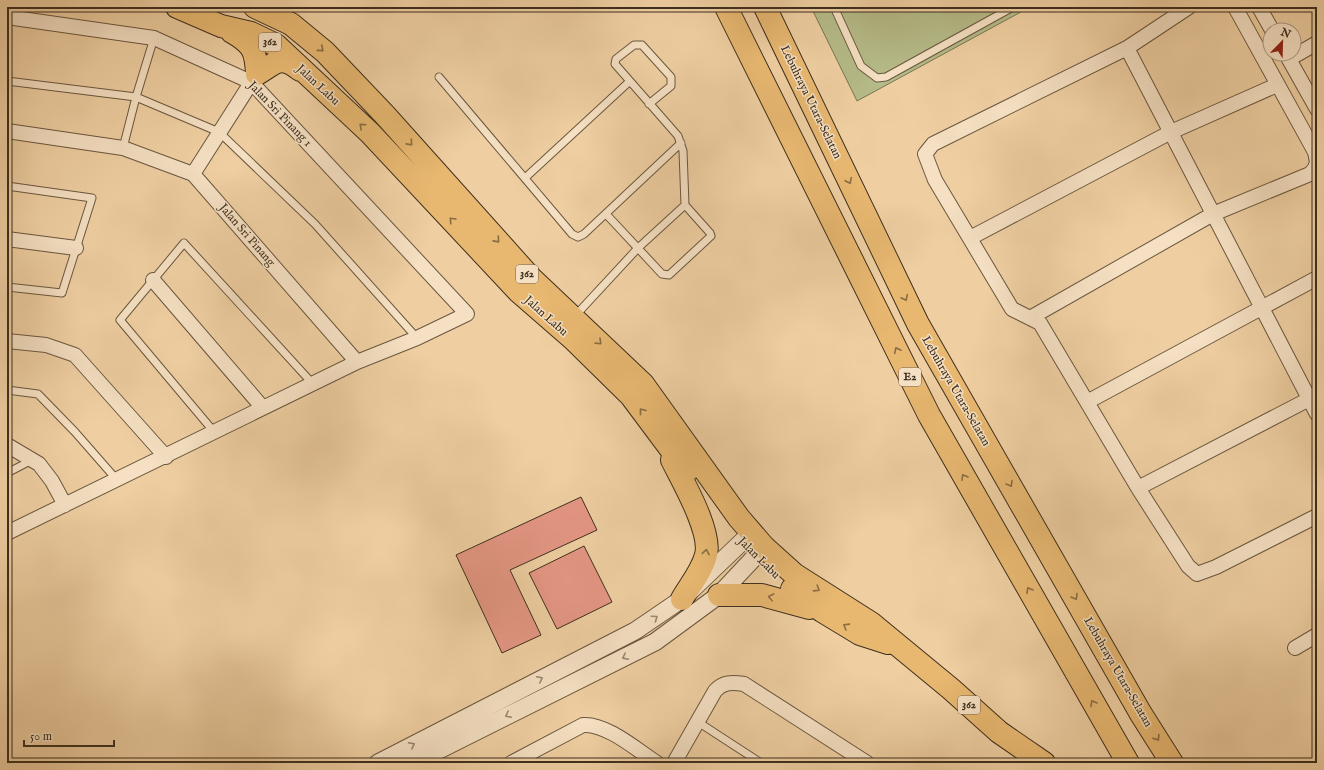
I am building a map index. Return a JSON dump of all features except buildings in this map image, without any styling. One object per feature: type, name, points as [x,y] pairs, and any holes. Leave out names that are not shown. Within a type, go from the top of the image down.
[{"type":"main road","name":"Jalan Labu","points":[[177,7],[221,26],[251,33],[276,45],[308,78],[370,133],[519,292],[573,340],[631,396],[662,437],[753,545],[794,574],[871,623],[895,645],[951,689],[999,732],[1044,763]]},
{"type":"main road","name":"Jalan Labu","points":[[254,7],[291,24],[325,52],[390,121],[531,278],[574,317],[643,384],[774,576],[822,611],[860,634],[895,645]]},
{"type":"main road","points":[[254,7],[270,21],[279,34],[276,45]]},
{"type":"main road","name":"E2","points":[[726,7],[929,415],[1128,763]]},
{"type":"main road","name":"Lebuhraya Utara–Selatan","points":[[765,7],[918,324],[1141,714],[1172,763]]},
{"type":"main road","points":[[221,26],[243,38],[254,49],[254,78]]},
{"type":"main road","points":[[254,78],[273,63],[290,62],[308,78]]},
{"type":"main road","points":[[662,437],[703,527],[707,544],[706,555],[701,568],[682,599]]},
{"type":"main road","points":[[719,595],[762,595],[822,611]]},
{"type":"street","points":[[1189,7],[1127,48],[933,144],[925,154],[935,180],[1012,309],[1040,323],[1138,488],[1188,566],[1197,574],[1216,567],[1317,516]]},
{"type":"street","points":[[1030,318],[1213,214],[1310,174],[1315,168],[1317,157],[1315,152],[1235,7]]},
{"type":"street","points":[[1259,7],[1267,22]]},
{"type":"street","name":"Jalan Sri Pinang 1","points":[[7,17],[154,38],[254,78],[467,314],[417,338]]},
{"type":"street","points":[[1302,50],[1317,43]]},
{"type":"street","points":[[193,174],[276,45]]},
{"type":"street","points":[[1127,48],[1262,308],[1313,397],[1317,414]]},
{"type":"street","points":[[1290,62],[1317,109]]},
{"type":"street","points":[[970,238],[1171,132],[1277,85]]},
{"type":"street","name":"Jalan Sri Pinang","points":[[7,132],[123,148],[193,174],[357,362]]},
{"type":"street","points":[[7,239],[76,248]]},
{"type":"street","points":[[1087,402],[1317,278]]},
{"type":"street","points":[[153,280],[264,408]]},
{"type":"street","points":[[7,533],[117,481],[357,362],[417,338]]},
{"type":"street","points":[[7,341],[46,345],[76,355],[166,457]]},
{"type":"street","points":[[1138,488],[1313,397]]},
{"type":"street","points":[[7,446],[39,464],[52,481],[65,505]]},
{"type":"street","points":[[413,763],[655,642],[719,595],[753,545]]},
{"type":"street","points":[[378,763],[521,688],[635,631],[682,599],[753,545]]},
{"type":"street","points":[[1295,648],[1317,635]]},
{"type":"street","points":[[674,763],[714,692],[726,683],[744,684],[867,763]]},
{"type":"street","points":[[521,688],[530,704]]},
{"type":"street","points":[[520,761],[583,725],[589,724],[602,728],[657,763]]},
{"type":"lane","points":[[834,7],[861,66],[877,78],[886,77],[1013,7]]},
{"type":"lane","points":[[123,148],[136,97],[154,38]]},
{"type":"lane","points":[[606,214],[662,274],[666,276],[709,239],[710,233],[685,205],[683,151],[678,136],[650,104],[630,81],[615,64],[614,61],[634,45],[642,45],[671,77],[672,82],[670,86],[650,104]]},
{"type":"lane","points":[[439,77],[572,234],[578,236],[584,234],[681,143]]},
{"type":"lane","points":[[7,81],[136,97],[220,132],[315,224],[417,338]]},
{"type":"lane","points":[[525,178],[630,81]]},
{"type":"lane","points":[[7,186],[92,198],[62,293],[7,287]]},
{"type":"lane","points":[[574,317],[638,248],[685,205]]},
{"type":"lane","points":[[215,433],[120,320],[184,243],[313,384]]},
{"type":"lane","points":[[7,390],[38,394],[75,432],[117,481]]},
{"type":"lane","points":[[7,473],[32,460]]},
{"type":"lane","points":[[698,722],[762,763]]},
{"type":"green space","points":[[811,7],[1030,7],[857,101]]}]
